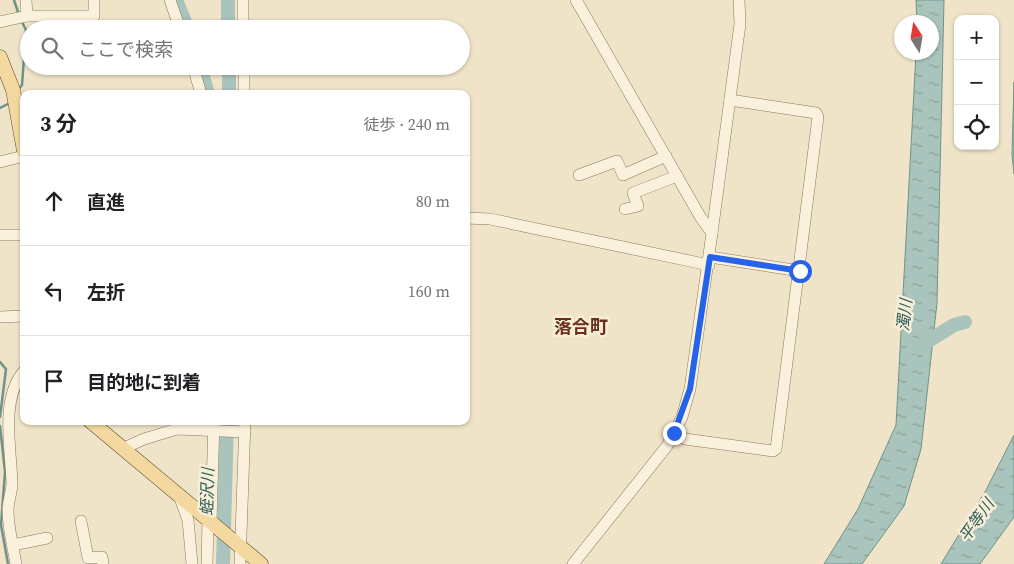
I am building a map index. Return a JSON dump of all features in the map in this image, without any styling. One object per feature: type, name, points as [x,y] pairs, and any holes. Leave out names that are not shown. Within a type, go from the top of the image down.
[{"type":"main road","points":[[0,57],[15,96],[20,126]]},
{"type":"main road","points":[[95,425],[261,564]]},
{"type":"street","points":[[22,17],[26,0]]},
{"type":"street","points":[[0,22],[22,17],[94,16],[94,0]]},
{"type":"street","points":[[170,0],[177,20]]},
{"type":"street","points":[[243,0],[243,20]]},
{"type":"street","points":[[576,0],[712,233]]},
{"type":"street","points":[[574,564],[667,446],[674,433],[690,389],[740,24],[739,0]]},
{"type":"street","points":[[195,75],[199,90]]},
{"type":"street","points":[[244,75],[244,90]]},
{"type":"street","points":[[674,433],[685,439],[773,451],[776,449],[818,117],[816,113],[730,100]]},
{"type":"street","points":[[579,175],[617,160],[623,175],[666,156]]},
{"type":"street","points":[[0,162],[20,157]]},
{"type":"street","points":[[625,209],[638,206],[634,193],[677,176]]},
{"type":"street","points":[[470,218],[490,219],[709,261],[800,271]]},
{"type":"street","points":[[0,235],[20,235]]},
{"type":"street","points":[[0,317],[20,316]]},
{"type":"street","points":[[16,564],[8,509],[12,488],[5,451],[7,422],[5,397],[20,375]]},
{"type":"street","points":[[122,449],[144,439],[177,429],[244,428],[239,546],[240,564]]},
{"type":"street","points":[[207,564],[211,522],[215,429]]},
{"type":"street","points":[[180,498],[188,520],[192,564]]},
{"type":"street","points":[[81,521],[88,558],[102,557],[103,564]]},
{"type":"street","points":[[13,545],[47,538]]},
{"type":"water","name":"濁川","points":[[916,0],[944,0],[937,303],[921,449],[904,506],[862,564],[824,564],[858,509],[896,425],[916,60],[939,60],[939,15],[917,15]]},
{"type":"water","points":[[1014,82],[1014,174],[1012,155]]},
{"type":"water","name":"平等川","points":[[1014,435],[1014,517],[980,564],[941,564],[986,490]]},
{"type":"waterway","points":[[14,0],[19,15]]},
{"type":"waterway","points":[[176,0],[184,20]]},
{"type":"waterway","name":"蛭沢川","points":[[228,0],[228,20]]},
{"type":"waterway","points":[[18,90],[22,85],[23,75]]},
{"type":"waterway","points":[[203,75],[207,90]]},
{"type":"waterway","name":"蛭沢川","points":[[229,75],[229,90]]},
{"type":"waterway","points":[[0,108],[10,103]]},
{"type":"waterway","points":[[917,348],[954,325],[965,322]]},
{"type":"waterway","points":[[0,362],[6,369],[0,417]]},
{"type":"waterway","name":"蛭沢川","points":[[223,564],[227,425]]},
{"type":"waterway","points":[[0,426],[5,472],[1,525],[8,564]]},
{"type":"district","name":"落合町","points":[[581,327]]},
{"type":"route","points":[[674,433],[682,417],[690,389],[710,257],[800,271]]}]
